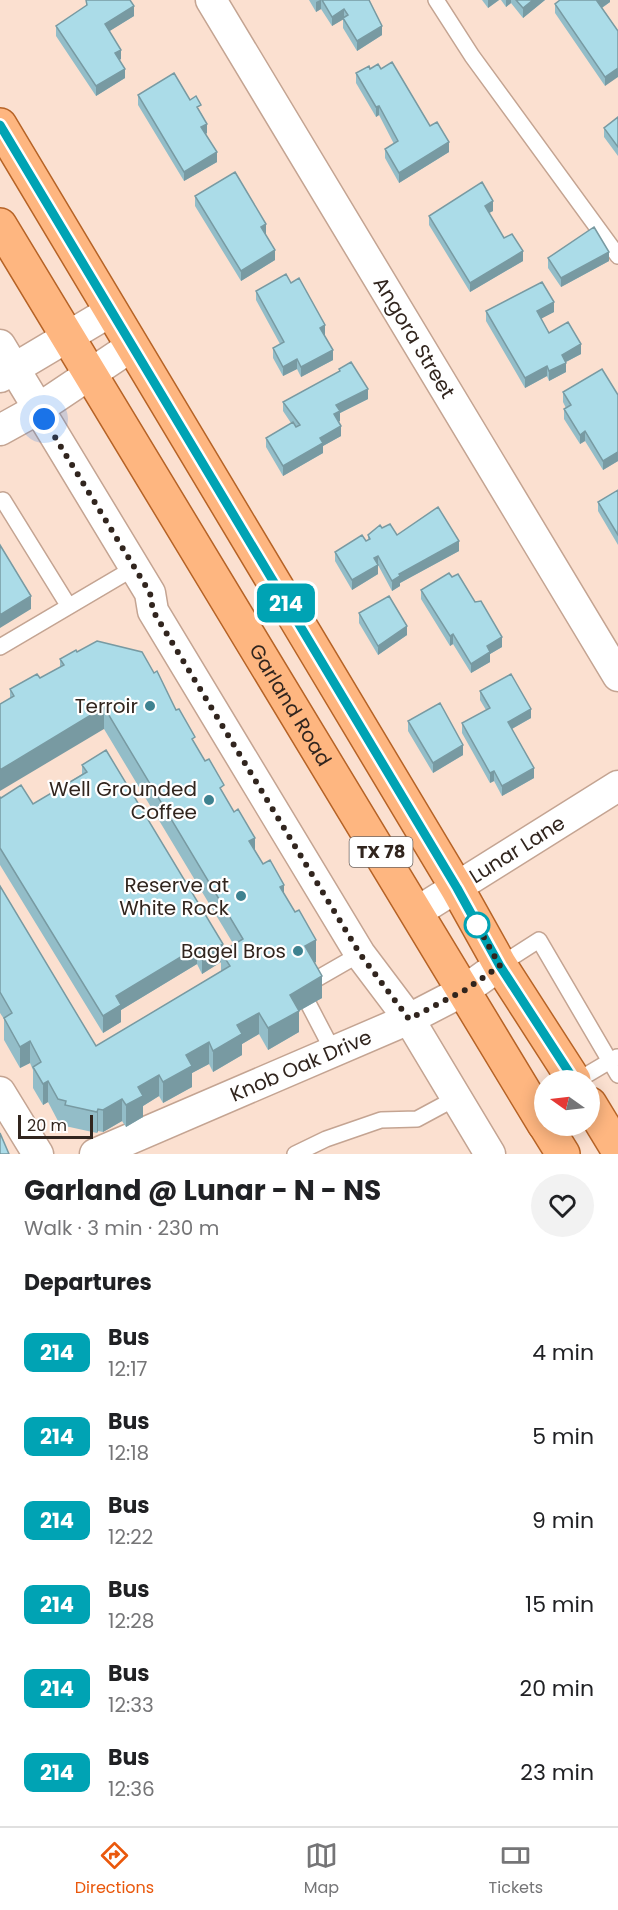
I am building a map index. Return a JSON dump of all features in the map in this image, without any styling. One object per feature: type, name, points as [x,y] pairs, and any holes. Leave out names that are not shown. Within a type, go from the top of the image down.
[{"type":"main road","name":"TX 78","points":[[0,125],[457,888],[500,966],[569,1070]]},
{"type":"main road","name":"Garland Road","points":[[0,225],[534,1106]]},
{"type":"main road","points":[[600,1120],[618,1149]]},
{"type":"main road","name":"Garland Road","points":[[552,1136],[563,1154]]},
{"type":"street","name":"Angora Street","points":[[211,0],[618,676]]},
{"type":"street","points":[[111,311],[67,337],[5,364],[38,409],[150,593],[153,611],[360,954],[409,1019],[490,1154]]},
{"type":"street","points":[[0,429],[38,409],[132,346]]},
{"type":"street","name":"Lunar Lane","points":[[417,912],[618,786]]},
{"type":"street","name":"Knob Oak Drive","points":[[95,1154],[409,1019],[465,990],[500,966]]},
{"type":"street","points":[[0,1092],[38,1154]]},
{"type":"lane","points":[[436,0],[472,56],[618,256]]},
{"type":"lane","points":[[0,502],[3,500],[68,605]]},
{"type":"lane","points":[[0,647],[134,568]]},
{"type":"lane","points":[[500,966],[539,940],[615,1064],[600,1070]]},
{"type":"lane","points":[[313,981],[360,954]]},
{"type":"lane","points":[[309,1005],[333,1051]]},
{"type":"lane","points":[[295,1154],[326,1139],[381,1120],[417,1119],[456,1098]]},
{"type":"building","points":[[86,0],[130,0],[134,6],[105,24],[121,50],[115,53],[125,69],[96,86],[56,26],[87,5]]},
{"type":"building","points":[[322,0],[369,0],[382,26],[357,41],[343,18],[348,15],[344,9],[332,17]]},
{"type":"building","points":[[516,0],[533,0],[523,8]]},
{"type":"building","points":[[560,0],[599,0],[597,1],[618,31],[618,68],[605,77],[555,4]]},
{"type":"building","points":[[392,62],[430,126],[437,122],[449,142],[399,173],[385,149],[398,141],[379,106],[376,107],[356,73],[378,64],[381,69]]},
{"type":"building","points":[[174,73],[190,100],[196,96],[201,105],[197,107],[207,124],[201,127],[217,152],[184,172],[138,95]]},
{"type":"building","points":[[618,117],[618,147],[604,128]]},
{"type":"building","points":[[235,172],[266,224],[261,227],[275,250],[241,271],[195,196]]},
{"type":"building","points":[[482,182],[493,201],[485,206],[504,238],[512,234],[523,251],[470,283],[429,216]]},
{"type":"building","points":[[594,227],[609,252],[561,278],[548,258]]},
{"type":"building","points":[[286,274],[291,283],[299,278],[325,325],[320,328],[333,350],[301,367],[297,359],[283,367],[273,348],[284,342],[256,291]]},
{"type":"building","points":[[542,282],[554,302],[537,311],[549,333],[568,322],[581,344],[562,355],[566,363],[549,371],[547,366],[525,378],[486,311]]},
{"type":"building","points":[[351,362],[368,389],[336,405],[340,411],[334,414],[341,426],[320,438],[323,443],[283,466],[266,438],[293,422],[296,427],[300,425],[283,402],[340,371],[339,369]]},
{"type":"building","points":[[602,369],[618,395],[618,452],[603,461],[585,431],[580,435],[564,409],[571,405],[563,392]]},
{"type":"building","points":[[618,490],[618,535],[598,502]]},
{"type":"building","points":[[438,507],[459,541],[399,574],[400,576],[392,581],[378,556],[374,558],[378,565],[352,580],[335,552],[362,535],[366,541],[370,539],[368,535],[380,525],[382,528],[390,524],[397,535]]},
{"type":"building","points":[[0,545],[31,596],[0,615]]},
{"type":"building","points":[[449,573],[452,577],[458,574],[475,602],[481,601],[502,637],[487,646],[490,652],[471,664],[453,634],[450,636],[421,590]]},
{"type":"building","points":[[389,596],[407,626],[378,646],[359,613]]},
{"type":"building","name":"Reserve at White Rock","points":[[97,641],[142,652],[154,673],[157,671],[176,710],[179,709],[195,737],[192,739],[205,761],[209,759],[224,785],[220,788],[234,812],[238,809],[255,838],[249,841],[263,864],[270,860],[284,885],[280,887],[295,912],[299,910],[316,940],[305,946],[322,976],[290,995],[299,1011],[268,1028],[259,1013],[237,1025],[242,1034],[213,1051],[209,1042],[186,1055],[192,1066],[163,1082],[159,1075],[138,1087],[143,1096],[126,1105],[122,1099],[103,1110],[98,1109],[97,1112],[65,1105],[66,1101],[58,1099],[48,1081],[43,1084],[33,1067],[41,1062],[30,1041],[20,1047],[4,1018],[12,1013],[0,992],[0,886],[96,1046],[230,966],[221,952],[243,939],[104,707],[0,770],[0,704],[14,696],[10,689],[37,674],[40,678],[64,665],[60,659]]},
{"type":"building","points":[[511,674],[531,709],[508,722],[534,768],[502,786],[494,771],[490,773],[462,723],[490,708],[480,691]]},
{"type":"building","points":[[440,703],[463,745],[433,763],[408,721]]},
{"type":"building","points":[[106,750],[223,944],[202,957],[197,947],[116,996],[121,1005],[103,1016],[0,848],[0,797],[21,785],[33,804],[87,772],[82,765]]},
{"type":"building","points":[[0,1133],[9,1154],[0,1154]]},
{"type":"bus line","name":"214","points":[[0,125],[457,888],[500,966],[568,1070]]},
{"type":"place","name":"Terroir","points":[[150,706]]},
{"type":"place","name":"Well Grounded Coffee","points":[[209,800]]},
{"type":"place","name":"Reserve at White Rock","points":[[241,896]]},
{"type":"place","name":"Bagel Bros","points":[[298,951]]},
{"type":"route","points":[[44,419],[150,593],[153,611],[360,954],[409,1019],[465,990],[500,966],[477,925]]}]
